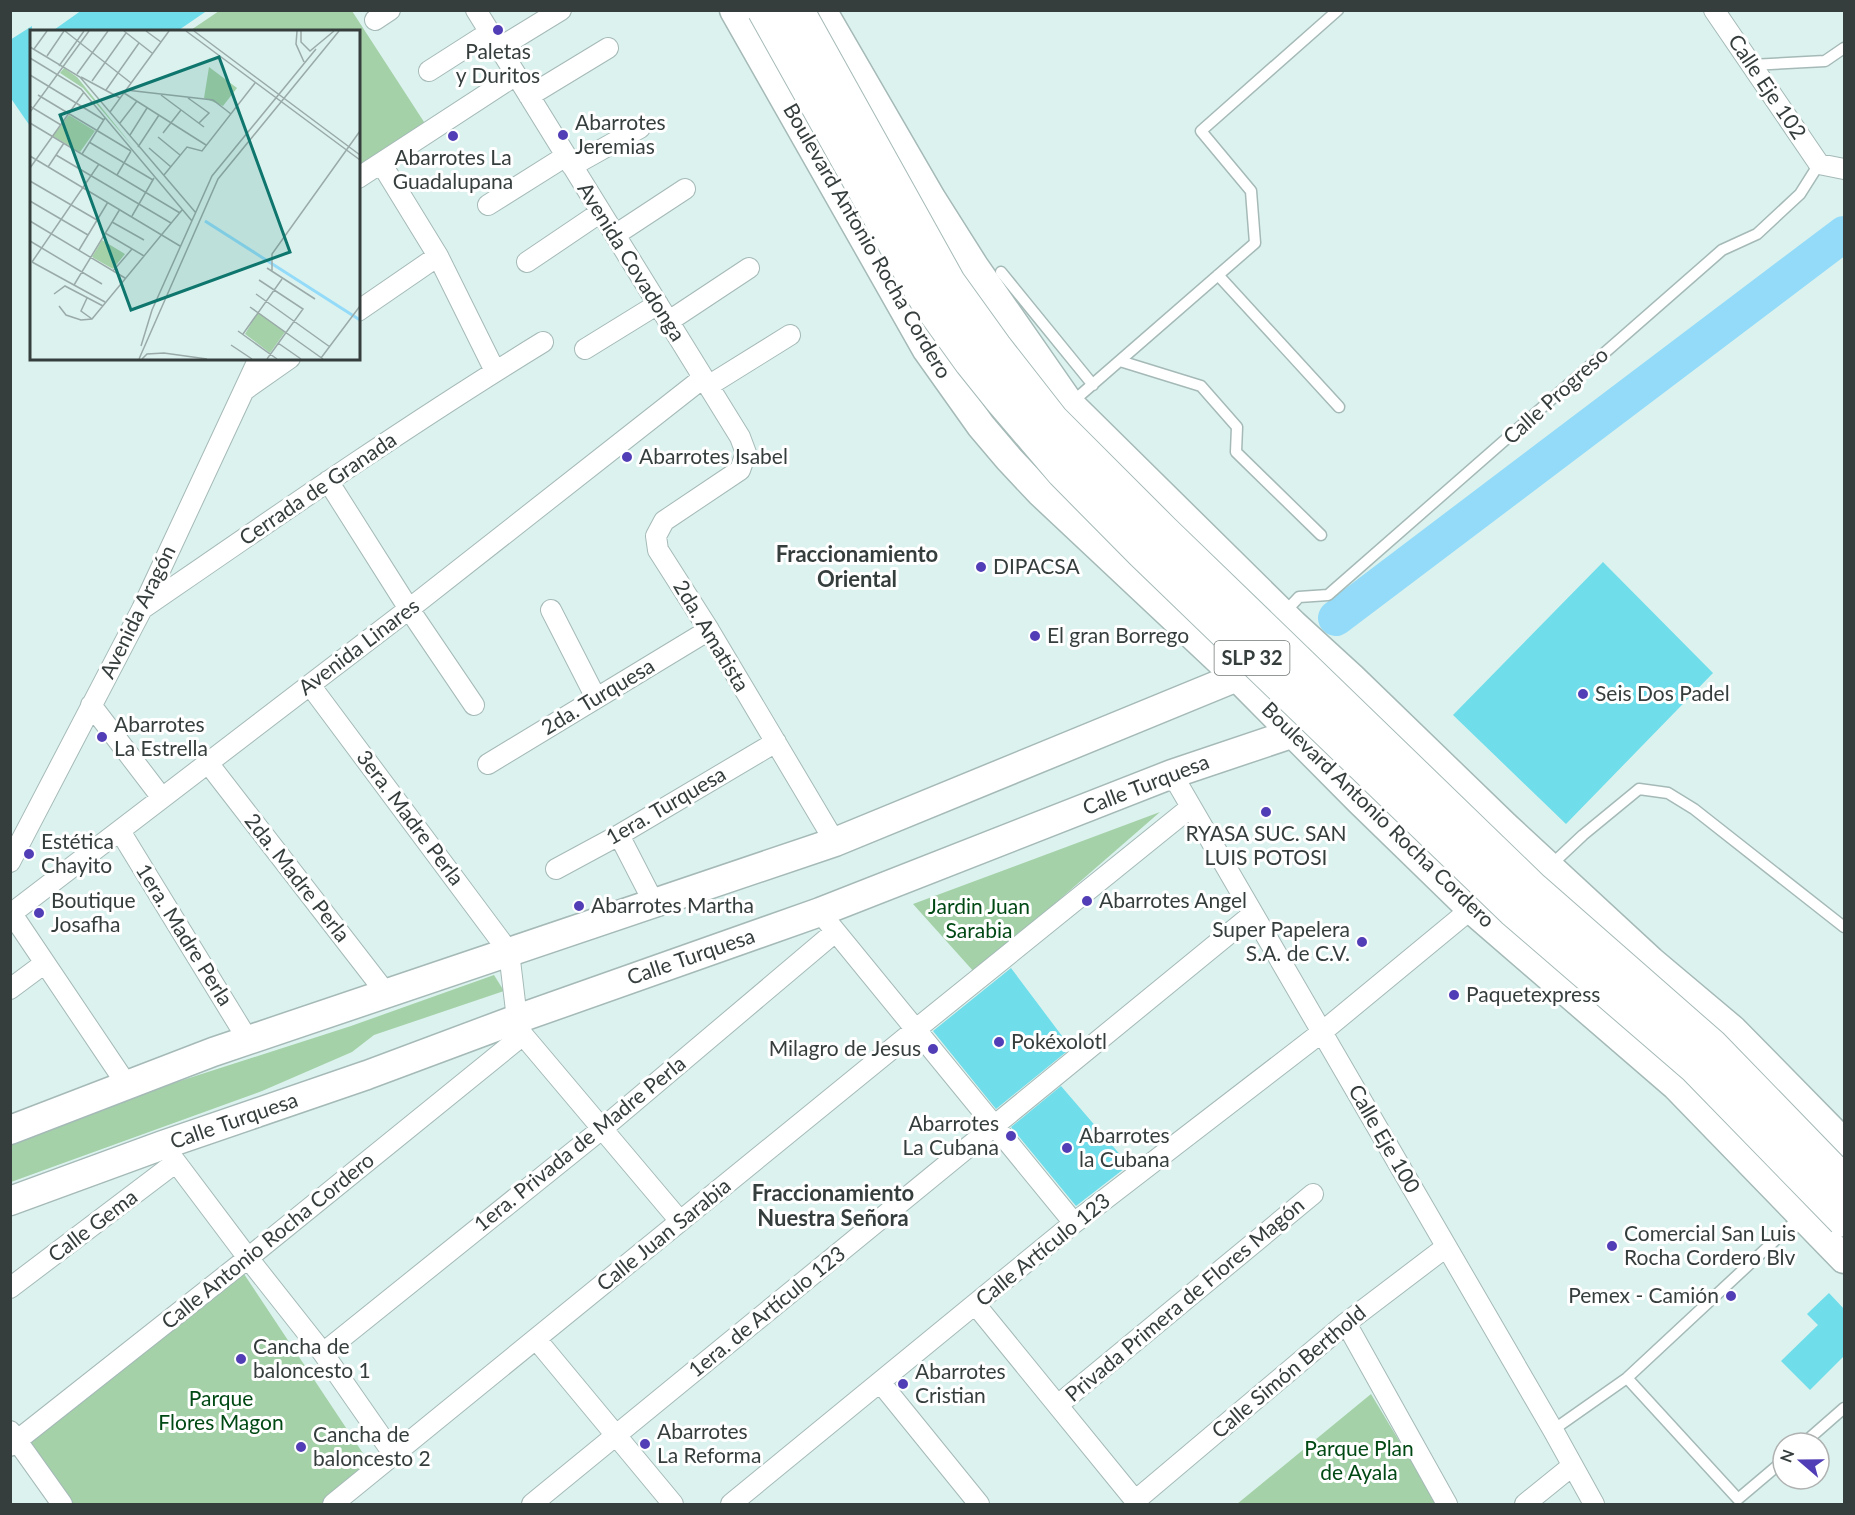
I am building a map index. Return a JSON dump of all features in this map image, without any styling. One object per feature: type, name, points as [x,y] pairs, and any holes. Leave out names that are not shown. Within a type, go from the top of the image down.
[{"type":"highway","name":"Boulevard Antonio Rocha Cordero","points":[[764,10],[926,298],[999,398],[1063,472],[1143,553],[1513,910],[1695,1067],[1845,1220]]},
{"type":"highway","name":"SLP 32","points":[[797,10],[949,284],[1052,420],[1172,540],[1533,889],[1712,1046],[1845,1182]]},
{"type":"main road","name":"Boulevard Antonio Rocha Cordero","points":[[734,10],[904,312],[927,350],[995,442],[1040,492],[1237,677],[1471,909],[1676,1086],[1845,1259]]},
{"type":"main road","name":"SLP 32","points":[[822,10],[931,198],[974,266],[1073,402],[1231,562],[1289,614],[1549,868],[1651,961],[1733,1030],[1845,1143]]},
{"type":"main road","points":[[1175,620],[1193,628],[1206,628],[1219,624],[1230,616],[1241,591],[1240,578],[1231,562]]},
{"type":"main road","points":[[10,1130],[248,1040],[835,842],[1237,677],[1289,614]]},
{"type":"main road","name":"Calle Turquesa","points":[[10,1201],[169,1154],[367,1075],[520,1027],[827,922],[1172,774],[1294,733],[1351,677]]},
{"type":"main road","points":[[1360,801],[1348,778],[1351,753],[1358,743],[1373,733],[1391,730],[1416,740]]},
{"type":"street","name":"Avenida Covadonga","points":[[476,10],[740,437],[746,453]]},
{"type":"street","points":[[429,71],[561,10]]},
{"type":"street","name":"Calle Eje 102","points":[[1714,10],[1819,164]]},
{"type":"street","points":[[529,96],[608,48]]},
{"type":"street","points":[[360,177],[516,75]]},
{"type":"street","points":[[488,204],[569,161],[640,128]]},
{"type":"street","points":[[381,163],[438,256],[495,371]]},
{"type":"street","points":[[1819,164],[1845,170]]},
{"type":"street","points":[[615,235],[685,189]]},
{"type":"street","points":[[527,262],[601,212]]},
{"type":"street","points":[[360,310],[438,256]]},
{"type":"street","points":[[669,321],[749,268]]},
{"type":"street","points":[[585,350],[658,304]]},
{"type":"street","name":"Avenida Linares","points":[[11,912],[706,382],[790,334]]},
{"type":"street","name":"Cerrada de Granada","points":[[142,609],[328,481],[543,342]]},
{"type":"street","name":"Avenida Aragón","points":[[10,862],[142,609],[259,360]]},
{"type":"street","points":[[244,390],[287,360]]},
{"type":"street","name":"2da. Amatista","points":[[746,453],[740,470],[664,521],[656,536],[658,550],[709,630],[835,842]]},
{"type":"street","points":[[328,481],[474,705]]},
{"type":"street","points":[[551,610],[596,698]]},
{"type":"street","name":"2da. Turquesa","points":[[488,764],[709,630]]},
{"type":"street","name":"3era. Madre Perla","points":[[310,685],[509,952]]},
{"type":"street","points":[[91,705],[162,798]]},
{"type":"street","name":"1era. Turquesa","points":[[556,869],[619,835],[776,742]]},
{"type":"street","name":"2da. Madre Perla","points":[[208,763],[386,993]]},
{"type":"street","name":"Calle Eje 100","points":[[1172,774],[1594,1504]]},
{"type":"street","name":"Calle Juan Sarabia","points":[[333,1504],[1191,807]]},
{"type":"street","name":"1era. Madre Perla","points":[[120,831],[248,1040]]},
{"type":"street","points":[[619,835],[654,903]]},
{"type":"street","name":"Calle Artículo 123","points":[[731,1504],[1074,1223],[1322,1032],[1471,909]]},
{"type":"street","points":[[11,912],[128,1085]]},
{"type":"street","name":"1era. de Artículo 123","points":[[532,1504],[1253,915]]},
{"type":"street","points":[[827,922],[1074,1223]]},
{"type":"street","name":"1era. Privada de Madre Perla","points":[[323,1353],[603,1128],[827,922]]},
{"type":"street","points":[[509,952],[520,1027],[680,1221]]},
{"type":"street","points":[[10,989],[45,963]]},
{"type":"street","name":"Calle Antonio Rocha Cordero","points":[[13,1439],[248,1258],[520,1027]]},
{"type":"street","points":[[169,1154],[323,1353],[394,1455]]},
{"type":"street","name":"Calle Gema","points":[[10,1288],[169,1154]]},
{"type":"street","name":"Privada Primera de Flores Magón","points":[[1058,1406],[1313,1194]]},
{"type":"street","name":"Calle Simón Berthold","points":[[1137,1503],[1346,1323],[1446,1247]]},
{"type":"street","points":[[975,1304],[1137,1503]]},
{"type":"street","points":[[1346,1323],[1448,1504]]},
{"type":"street","points":[[536,1339],[673,1504]]},
{"type":"street","points":[[880,1382],[978,1504]]},
{"type":"street","points":[[13,1439],[62,1504]]},
{"type":"street","points":[[1525,1504],[1572,1466]]},
{"type":"lane","points":[[1289,614],[1073,402],[1255,243],[1251,190],[1201,132],[1338,10]]},
{"type":"lane","points":[[1751,64],[1825,61],[1845,48]]},
{"type":"lane","name":"Calle Progreso","points":[[1289,614],[1299,597],[1328,595],[1722,250],[1757,234],[1800,194],[1819,164]]},
{"type":"lane","points":[[1001,272],[1093,385]]},
{"type":"lane","points":[[1218,275],[1339,407]]},
{"type":"lane","points":[[1120,361],[1201,386],[1237,427],[1236,452],[1321,535]]},
{"type":"lane","points":[[1549,868],[1583,835],[1639,789],[1668,793],[1694,809],[1845,927]]},
{"type":"lane","points":[[1553,1430],[1627,1378],[1802,1215]]},
{"type":"lane","points":[[1627,1378],[1738,1499],[1771,1471]]},
{"type":"lane","points":[[1818,1431],[1845,1408]]},
{"type":"green space","points":[[219,11],[352,11],[426,125],[360,167],[360,30],[191,30]]},
{"type":"green space","name":"Jardin Juan Sarabia","points":[[1160,812],[975,973],[913,904]]},
{"type":"green space","points":[[494,975],[504,991],[374,1035],[352,1052],[262,1091],[11,1182],[11,1140],[68,1117],[351,1026]]},
{"type":"green space","name":"Parque Flores Magon","points":[[244,1274],[370,1464],[322,1504],[70,1504],[29,1444]]},
{"type":"green space","name":"Parque Plan de Ayala","points":[[1371,1394],[1437,1504],[1237,1504]]},
{"type":"building","points":[[82,10],[208,10],[179,30],[54,30]]},
{"type":"building","points":[[32,26],[30,30],[30,126],[10,97],[10,40]]},
{"type":"building","name":"Seis Dos Padel","points":[[1603,562],[1713,673],[1566,824],[1453,715]]},
{"type":"building","name":"Pokéxolotl","points":[[1011,968],[1071,1048],[996,1109],[933,1031]]},
{"type":"building","name":"Abarrotes la Cubana","points":[[1061,1086],[1129,1165],[1076,1206],[1011,1127]]},
{"type":"building","points":[[1829,1293],[1845,1310],[1845,1355],[1810,1390],[1781,1361],[1818,1325],[1807,1314]]},
{"type":"waterway","points":[[1336,618],[1844,234]]},
{"type":"place","name":"Paletas y Duritos","points":[[498,30]]},
{"type":"place","name":"Abarrotes Jeremias","points":[[563,135]]},
{"type":"place","name":"Abarrotes La Guadalupana","points":[[453,136]]},
{"type":"place","name":"Abarrotes Isabel","points":[[627,457]]},
{"type":"place","name":"DIPACSA","points":[[981,567]]},
{"type":"place","name":"El gran Borrego","points":[[1035,636]]},
{"type":"place","name":"Seis Dos Padel","points":[[1583,694]]},
{"type":"place","name":"Abarrotes La Estrella","points":[[102,737]]},
{"type":"place","name":"RYASA SUC. SAN LUIS POTOSI","points":[[1266,812]]},
{"type":"place","name":"Estética Chayito","points":[[29,854]]},
{"type":"place","name":"Abarrotes Angel","points":[[1087,901]]},
{"type":"place","name":"Abarrotes Martha","points":[[579,906]]},
{"type":"place","name":"Boutique Josafha","points":[[39,913]]},
{"type":"place","name":"Super Papelera S.A. de C.V.","points":[[1362,942]]},
{"type":"place","name":"Paquetexpress","points":[[1454,995]]},
{"type":"place","name":"Pokéxolotl","points":[[999,1042]]},
{"type":"place","name":"Milagro de Jesus","points":[[933,1049]]},
{"type":"place","name":"Abarrotes La Cubana","points":[[1011,1136]]},
{"type":"place","name":"Abarrotes la Cubana","points":[[1067,1148]]},
{"type":"place","name":"Comercial San Luis Rocha Cordero Blv","points":[[1612,1246]]},
{"type":"place","name":"Pemex - Camión","points":[[1731,1296]]},
{"type":"place","name":"Cancha de baloncesto 1","points":[[241,1359]]},
{"type":"place","name":"Abarrotes Cristian","points":[[903,1384]]},
{"type":"place","name":"Abarrotes La Reforma","points":[[645,1444]]},
{"type":"place","name":"Cancha de baloncesto 2","points":[[301,1447]]},
{"type":"district","name":"Fraccionamiento Oriental","points":[[857,566]]},
{"type":"district","name":"Fraccionamiento Nuestra Señora","points":[[833,1206]]}]
